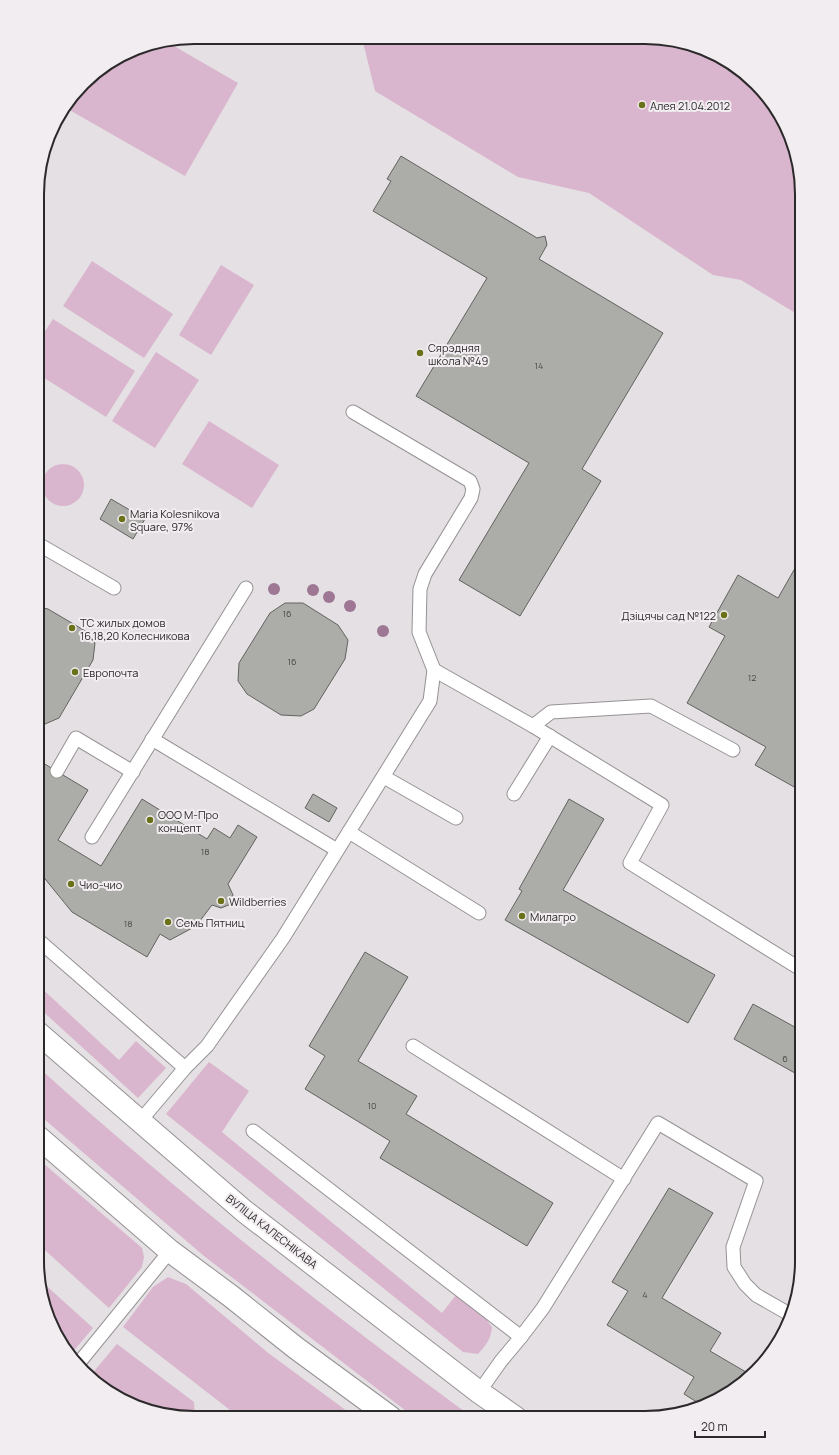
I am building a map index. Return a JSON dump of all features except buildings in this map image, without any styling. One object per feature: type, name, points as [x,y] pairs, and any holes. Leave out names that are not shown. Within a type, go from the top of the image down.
[{"type":"main road","name":"ВУЛІЦА КАЛЕСНІКАВА","points":[[44,1038],[141,1120],[244,1211],[479,1392],[506,1411]]},
{"type":"main road","points":[[44,1142],[170,1251],[232,1297],[296,1348],[382,1411]]},
{"type":"lane","points":[[141,1120],[185,1068],[207,1046],[283,938],[430,701],[434,670],[419,632],[420,589],[425,574],[471,498],[473,489],[470,481],[353,412]]},
{"type":"lane","points":[[44,547],[114,588]]},
{"type":"lane","points":[[92,837],[246,588]]},
{"type":"lane","points":[[434,670],[550,736],[662,805],[630,863],[795,966]]},
{"type":"lane","points":[[533,726],[551,712],[651,706],[733,750]]},
{"type":"lane","points":[[514,794],[550,736]]},
{"type":"lane","points":[[57,771],[76,738],[133,772]]},
{"type":"lane","points":[[152,739],[337,850]]},
{"type":"lane","points":[[384,777],[456,818]]},
{"type":"lane","points":[[349,832],[479,913]]},
{"type":"lane","points":[[44,945],[185,1068]]},
{"type":"lane","points":[[413,1046],[624,1179]]},
{"type":"lane","points":[[479,1392],[500,1361],[543,1308],[658,1123],[756,1181],[734,1247],[734,1267],[745,1284],[756,1295],[786,1312]]},
{"type":"lane","points":[[252,1131],[521,1337]]},
{"type":"lane","points":[[81,1360],[170,1251]]},
{"type":"shaded area","points":[[363,44],[655,44],[684,49],[711,59],[744,81],[758,95],[780,128],[790,155],[795,184],[795,313],[741,280],[713,275],[589,193],[518,177],[375,91]]},
{"type":"shaded area","points":[[173,45],[238,83],[185,176],[70,110],[81,95],[95,81],[111,69],[137,55]]},
{"type":"shaded area","points":[[92,261],[173,314],[144,358],[63,306]]},
{"type":"shaded area","points":[[221,265],[254,285],[211,355],[179,335]]},
{"type":"shaded area","points":[[53,319],[135,371],[106,417],[44,378],[44,333]]},
{"type":"shaded area","points":[[156,352],[199,380],[155,448],[112,421]]},
{"type":"shaded area","points":[[209,421],[279,465],[252,508],[182,464]]},
{"type":"shaded area","points":[[63,464],[71,466],[78,470],[84,485],[82,493],[78,500],[71,504],[63,506],[55,504],[48,500],[44,493],[44,477],[48,470],[55,466]]},
{"type":"shaded area","points":[[44,990],[119,1060],[136,1041],[166,1068],[138,1098],[44,1012]]},
{"type":"shaded area","points":[[209,1062],[249,1091],[222,1132],[442,1313],[456,1295],[485,1318],[492,1327],[491,1335],[488,1342],[478,1354],[463,1352],[166,1114]]},
{"type":"shaded area","points":[[44,1072],[142,1158],[250,1247],[305,1291],[464,1411],[406,1411],[204,1256],[44,1119]]},
{"type":"shaded area","points":[[44,1164],[142,1248],[144,1257],[142,1267],[109,1308],[44,1249]]},
{"type":"shaded area","points":[[168,1277],[186,1284],[267,1352],[347,1411],[231,1411],[123,1327],[153,1287]]},
{"type":"shaded area","points":[[46,1286],[93,1328],[74,1350],[64,1336],[55,1318]]},
{"type":"shaded area","points":[[117,1344],[194,1402],[195,1411],[175,1410],[155,1406],[137,1400],[111,1386],[93,1372]]},
{"type":"place","name":"Алея 21.04.2012","points":[[642,105]]},
{"type":"place","name":"Сярэдняя школа №49","points":[[420,353]]},
{"type":"place","name":"Maria Kolesnikova Square, 97%","points":[[122,519]]},
{"type":"place","name":"Дзіцячы сад №122","points":[[724,615]]},
{"type":"place","name":"ТС жилых домов 16,18,20 Колесникова","points":[[72,628]]},
{"type":"place","name":"Европочта","points":[[75,672]]},
{"type":"place","name":"ООО М-Про концепт","points":[[150,820]]},
{"type":"place","name":"Чио-чио","points":[[71,884]]},
{"type":"place","name":"Wildberries","points":[[221,901]]},
{"type":"place","name":"Милагро","points":[[522,916]]},
{"type":"place","name":"Семь Пятниц","points":[[168,922]]}]
